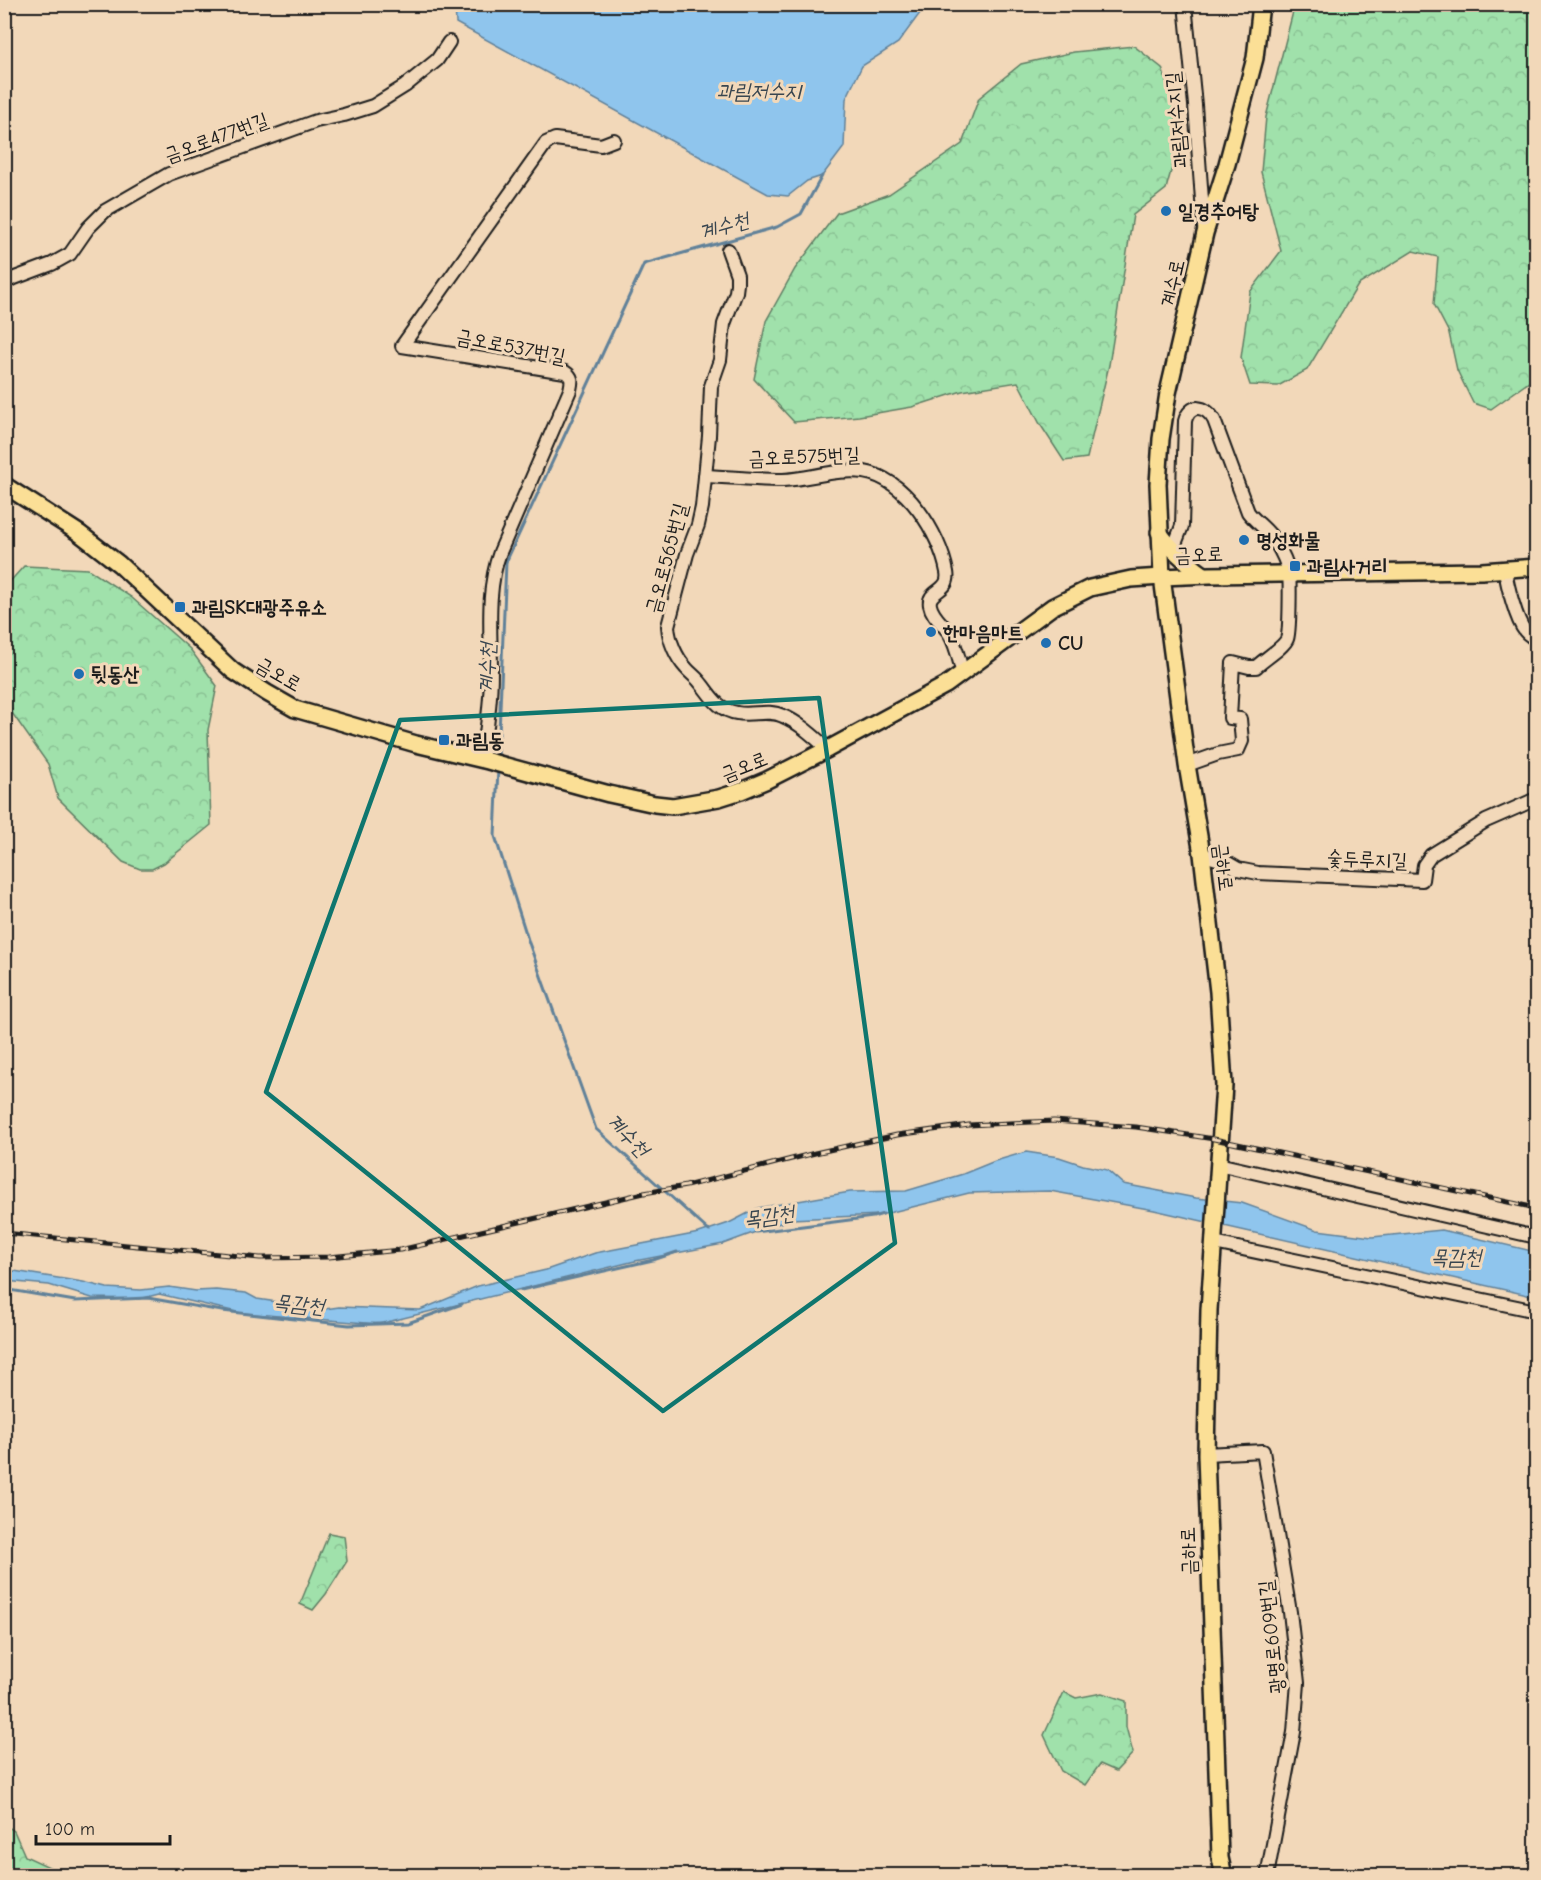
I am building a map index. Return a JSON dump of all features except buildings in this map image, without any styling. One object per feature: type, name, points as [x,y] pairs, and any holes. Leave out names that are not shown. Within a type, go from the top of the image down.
[{"type":"main road","name":"계수로","points":[[1161,577],[1159,463],[1164,415],[1205,233],[1227,164],[1255,58],[1261,4]]},
{"type":"main road","name":"금오로","points":[[4,485],[79,533],[119,564],[233,671],[295,708],[312,715],[416,744],[627,798],[673,806],[719,798],[767,780],[927,696],[963,674],[1052,607],[1071,596],[1108,583],[1204,575],[1505,570],[1536,567]]},
{"type":"main road","points":[[1159,532],[1173,549],[1204,575]]},
{"type":"main road","name":"금하로","points":[[1161,577],[1187,765],[1202,854],[1218,992],[1224,1085],[1209,1310],[1206,1454],[1220,1858],[1224,1875]]},
{"type":"main road","name":"금하로","points":[[1215,1875],[1220,1858]]},
{"type":"street","name":"과림저수지길","points":[[1185,4],[1196,105],[1205,233]]},
{"type":"street","name":"금오로477번길","points":[[4,282],[52,264],[70,254],[88,228],[105,211],[169,174],[316,121],[373,106],[405,86],[437,60],[449,42]]},
{"type":"street","name":"금오로537번길","points":[[485,760],[490,710],[489,624],[493,574],[500,552],[570,390],[572,380],[566,372],[402,346],[546,143],[555,139],[601,145],[614,140]]},
{"type":"street","name":"금오로565번길","points":[[728,250],[737,275],[736,292],[724,324],[720,360],[711,386],[705,476],[698,525],[687,554],[668,626],[668,634],[684,667],[699,680],[720,707],[738,714],[768,712],[784,716],[828,748]]},
{"type":"street","points":[[1173,549],[1182,526],[1185,421],[1187,414],[1200,408],[1209,412],[1214,420],[1248,512],[1276,543],[1289,573],[1289,630],[1287,640],[1281,647],[1268,655],[1256,667],[1233,663],[1230,718],[1240,719],[1242,741],[1238,750],[1218,754],[1187,765]]},
{"type":"street","name":"금오로575번길","points":[[705,476],[782,480],[831,473],[863,472],[876,475],[898,489],[914,504],[934,534],[948,580],[945,587],[931,596],[929,603],[931,609],[950,633],[963,674]]},
{"type":"street","points":[[1505,570],[1507,585],[1520,622],[1525,632],[1536,640]]},
{"type":"street","name":"숯두루지길","points":[[1202,854],[1226,862],[1238,869],[1258,873],[1422,880],[1424,865],[1431,855],[1486,821],[1536,799]]},
{"type":"street","points":[[1218,1164],[1536,1237]]},
{"type":"street","points":[[1214,1243],[1536,1311]]},
{"type":"street","name":"광명로609번길","points":[[1206,1454],[1263,1451],[1290,1611],[1297,1665],[1296,1716],[1267,1875]]},
{"type":"highlighted area","points":[[819,698],[895,1243],[663,1411],[266,1092],[400,720]]},
{"type":"green space","points":[[1295,4],[1536,5],[1536,377],[1491,409],[1473,403],[1457,370],[1449,333],[1434,304],[1438,257],[1413,251],[1358,285],[1307,370],[1278,386],[1250,385],[1241,358],[1250,292],[1281,251],[1261,172],[1266,117]]},
{"type":"green space","points":[[1134,46],[1162,68],[1175,109],[1178,146],[1166,189],[1133,215],[1109,365],[1087,458],[1064,461],[1040,424],[1018,382],[962,391],[912,407],[859,416],[794,422],[754,379],[766,321],[795,269],[837,213],[889,194],[962,144],[979,98],[1021,64],[1074,52]]},
{"type":"green space","points":[[24,566],[88,569],[131,597],[190,649],[217,686],[208,730],[211,825],[164,863],[152,869],[140,869],[123,862],[58,798],[48,764],[5,703],[5,587]]},
{"type":"green space","points":[[329,1533],[344,1536],[347,1561],[313,1610],[300,1604]]},
{"type":"green space","points":[[1064,1692],[1076,1698],[1102,1693],[1126,1701],[1126,1727],[1133,1753],[1116,1771],[1100,1764],[1085,1785],[1061,1771],[1044,1735]]},
{"type":"green space","points":[[4,1824],[14,1831],[25,1856],[60,1872],[61,1875],[5,1875]]},
{"type":"water","name":"과림저수지","points":[[455,4],[926,5],[898,43],[862,66],[846,99],[844,147],[822,176],[807,181],[788,196],[768,194],[456,23]]},
{"type":"water","name":"목감천","points":[[1026,1152],[1059,1157],[1107,1170],[1123,1184],[1196,1198],[1242,1203],[1317,1230],[1372,1237],[1442,1230],[1536,1252],[1536,1297],[1154,1210],[1050,1191],[969,1193],[880,1215],[791,1219],[723,1244],[635,1261],[379,1324],[241,1313],[159,1294],[139,1299],[92,1298],[49,1285],[5,1281],[4,1273],[14,1271],[107,1288],[141,1290],[169,1287],[196,1291],[246,1293],[257,1299],[325,1309],[339,1307],[420,1310],[478,1286],[546,1270],[595,1253],[699,1233],[729,1223],[758,1208],[850,1192],[906,1191]]},
{"type":"waterway","name":"계수천","points":[[498,758],[506,562],[644,264],[777,227],[801,214],[822,176]]},
{"type":"waterway","name":"계수천","points":[[498,768],[495,836],[529,943],[596,1129],[709,1231]]},
{"type":"waterway","name":"목감천","points":[[756,1232],[883,1214]]},
{"type":"waterway","name":"목감천","points":[[521,1290],[653,1260],[677,1252]]},
{"type":"waterway","name":"목감천","points":[[4,1289],[75,1301],[148,1298],[222,1311],[349,1325],[408,1323],[462,1304]]},
{"type":"railway","points":[[4,1233],[260,1258],[329,1257],[400,1250],[644,1193],[686,1186],[897,1135],[969,1125],[1054,1121],[1136,1127],[1214,1139],[1536,1208]]},
{"type":"place","name":"일경추어탕","points":[[1166,211]]},
{"type":"place","name":"명성화물","points":[[1244,540]]},
{"type":"place","name":"과림사거리","points":[[1295,566]]},
{"type":"place","name":"과림SK대광주유소","points":[[180,607]]},
{"type":"place","name":"한마음마트","points":[[931,632]]},
{"type":"place","name":"CU","points":[[1046,643]]},
{"type":"place","name":"뒷동산","points":[[79,674]]},
{"type":"place","name":"과림동","points":[[444,740]]}]
